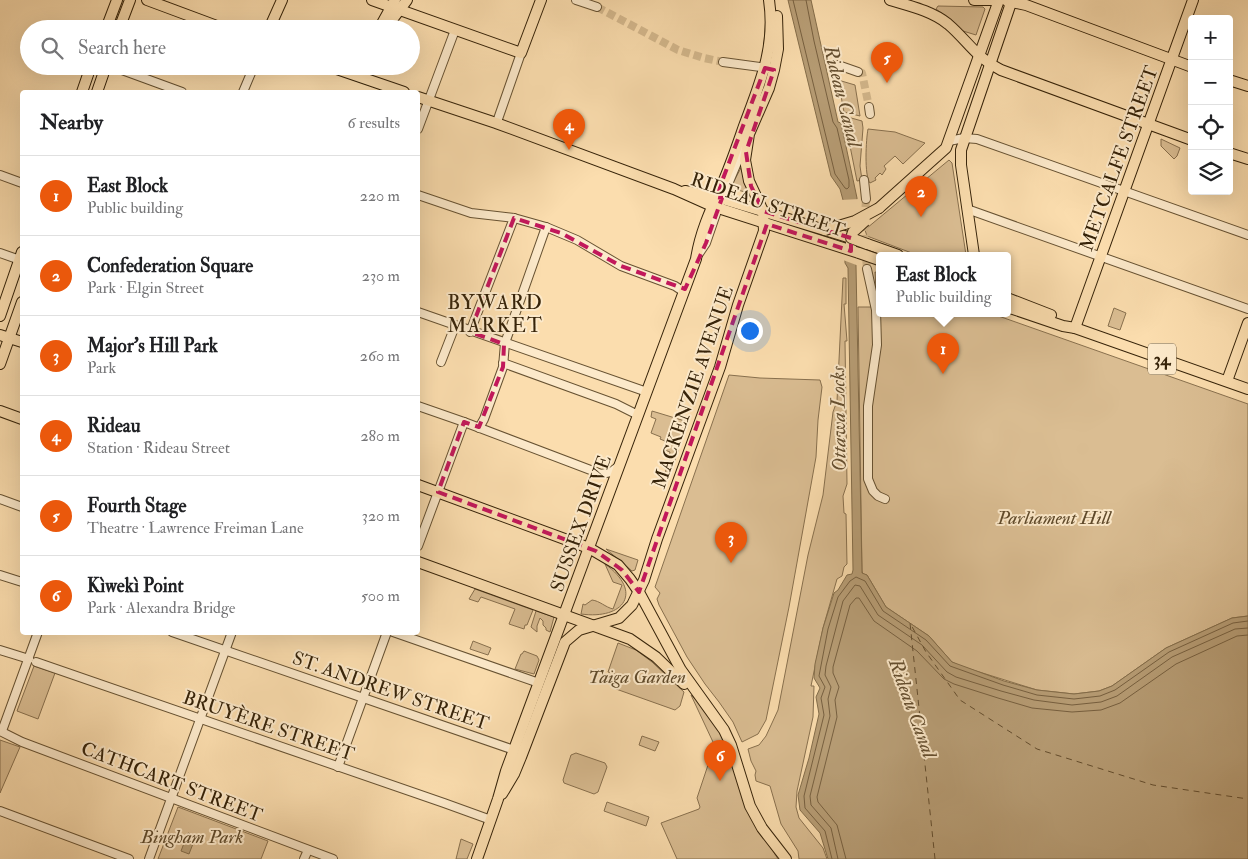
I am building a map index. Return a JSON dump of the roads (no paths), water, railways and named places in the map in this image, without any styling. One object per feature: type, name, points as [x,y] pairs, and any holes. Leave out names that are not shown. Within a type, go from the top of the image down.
[{"type":"main road","points":[[109,20],[117,0]]},
{"type":"main road","points":[[122,20],[130,0]]},
{"type":"main road","points":[[147,0],[201,20]]},
{"type":"main road","points":[[274,20],[282,0]]},
{"type":"main road","points":[[372,0],[395,5],[455,30],[521,53],[541,0]]},
{"type":"main road","points":[[385,20],[395,5],[407,0]]},
{"type":"main road","points":[[770,0],[772,14],[769,53],[770,69]]},
{"type":"main road","points":[[770,69],[777,57],[778,31],[775,0]]},
{"type":"main road","points":[[890,0],[938,17],[954,29],[979,57],[990,65],[1188,139]]},
{"type":"main road","points":[[974,0],[995,0]]},
{"type":"main road","points":[[852,251],[851,238],[853,232],[942,153],[949,141],[979,57],[1006,0]]},
{"type":"main road","points":[[1006,0],[1026,5],[1188,66]]},
{"type":"main road","points":[[974,252],[960,162],[964,138],[990,65],[1006,0]]},
{"type":"main road","name":"METCALFE STREET","points":[[1075,328],[1193,0]]},
{"type":"main road","points":[[389,20],[395,5]]},
{"type":"main road","name":"MACKENZIE AVENUE","points":[[593,625],[613,621],[624,615],[632,605],[638,592],[720,367],[738,305],[764,231],[763,211],[749,181],[746,168],[746,152],[749,134],[770,69]]},
{"type":"main road","name":"SUSSEX DRIVE","points":[[477,859],[514,750],[696,259],[699,241],[717,203],[770,69]]},
{"type":"main road","points":[[83,90],[88,75]]},
{"type":"main road","points":[[98,90],[103,75]]},
{"type":"main road","points":[[368,75],[400,90]]},
{"type":"main road","points":[[1233,81],[1248,86]]},
{"type":"main road","name":"RIDEAU STREET","points":[[420,98],[717,203],[764,223],[852,251],[876,254]]},
{"type":"main road","points":[[1233,154],[1248,159]]},
{"type":"main road","name":"RIDEAU STREET","points":[[717,203],[763,211],[825,230],[851,238],[876,252]]},
{"type":"main road","points":[[825,230],[855,221],[878,208]]},
{"type":"main road","points":[[0,316],[20,259]]},
{"type":"main road","name":"34","points":[[1011,299],[1069,321],[1075,328]]},
{"type":"main road","points":[[0,364],[5,336],[20,306]]},
{"type":"main road","name":"34","points":[[1011,308],[1063,326],[1075,328],[1248,389]]},
{"type":"main road","points":[[1227,381],[1248,323]]},
{"type":"main road","points":[[5,336],[20,341]]},
{"type":"main road","points":[[0,411],[20,418]]},
{"type":"main road","points":[[420,485],[589,548],[618,565],[638,592],[677,664],[728,738],[750,806],[781,859]]},
{"type":"main road","points":[[420,563],[630,639],[649,651],[701,699]]},
{"type":"main road","name":"SUSSEX DRIVE","points":[[498,799],[514,774],[565,642],[575,633],[593,625]]},
{"type":"main road","points":[[770,838],[786,859]]},
{"type":"street","points":[[576,0],[596,7]]},
{"type":"street","points":[[420,124],[455,30]]},
{"type":"street","points":[[498,119],[521,53]]},
{"type":"street","points":[[723,62],[770,69]]},
{"type":"street","points":[[838,65],[858,72]]},
{"type":"street","points":[[136,75],[177,90]]},
{"type":"street","points":[[244,90],[250,75]]},
{"type":"street","points":[[717,203],[749,134]]},
{"type":"street","points":[[949,141],[964,138],[977,139],[1248,235]]},
{"type":"street","points":[[0,176],[20,182]]},
{"type":"street","points":[[864,180],[866,199]]},
{"type":"street","points":[[420,196],[471,213],[514,218],[546,228],[577,240],[621,266],[675,286],[684,292]]},
{"type":"street","points":[[967,208],[1248,309]]},
{"type":"street","points":[[470,332],[514,218]]},
{"type":"street","points":[[479,428],[504,363],[505,343],[546,228]]},
{"type":"street","points":[[0,253],[20,256]]},
{"type":"street","points":[[867,269],[876,310]]},
{"type":"street","points":[[420,313],[470,332],[647,392]]},
{"type":"street","points":[[876,317],[877,345],[868,406],[868,479],[873,491],[885,499]]},
{"type":"street","points":[[442,362],[455,326]]},
{"type":"street","points":[[504,363],[610,401],[638,414]]},
{"type":"street","points":[[420,407],[601,474],[608,482],[610,492]]},
{"type":"street","points":[[420,541],[464,422]]},
{"type":"street","points":[[601,474],[611,472],[619,466]]},
{"type":"street","points":[[0,499],[20,506]]},
{"type":"street","points":[[0,575],[20,581]]},
{"type":"street","points":[[1,731],[33,661],[37,635]]},
{"type":"street","name":"ST. ANDREW STREET","points":[[181,635],[514,750]]},
{"type":"street","points":[[149,859],[231,635]]},
{"type":"street","points":[[338,767],[386,635]]},
{"type":"street","points":[[402,635],[539,684]]},
{"type":"street","name":"BRUYÈRE STREET","points":[[0,650],[201,718],[491,820]]},
{"type":"street","name":"CATHCART STREET","points":[[1,731],[22,742],[333,859]]},
{"type":"street","points":[[0,810],[129,859]]},
{"type":"street","points":[[304,859],[308,850]]},
{"type":"water","name":"Rideau Canal","points":[[788,0],[811,0],[857,198],[856,266],[862,573],[867,575],[886,607],[929,636],[952,662],[1004,681],[1037,690],[1074,694],[1099,691],[1112,686],[1166,648],[1232,618],[1248,616],[1248,859],[828,859],[820,833],[800,810],[798,795],[819,714],[816,697],[820,688],[814,678],[815,664],[823,628],[834,593],[847,575],[852,574],[853,570],[848,268],[845,263],[843,200],[840,189],[831,176]]},
{"type":"water","points":[[188,833],[196,836],[189,854],[181,851]]},
{"type":"tunnel","points":[[597,7],[678,50],[723,62]]},
{"type":"tunnel","points":[[858,72],[862,73],[869,107]]},
{"type":"tunnel","points":[[866,199],[864,232],[867,269]]},
{"type":"place","name":"Fourth Stage","points":[[887,83]]},
{"type":"place","name":"Rideau","points":[[569,150]]},
{"type":"place","name":"Confederation Square","points":[[921,217]]},
{"type":"place","name":"East Block","points":[[943,374]]},
{"type":"place","name":"Major's Hill Park","points":[[731,563]]},
{"type":"place","name":"Kìwekì Point","points":[[720,781]]},
{"type":"district","name":"BYWARD MARKET","points":[[495,314]]},
{"type":"water label","name":"Ottawa Locks","points":[[838,419]]},
{"type":"park label","name":"Parliament Hill","points":[[1054,517]]},
{"type":"park label","name":"Taiga Garden","points":[[637,676]]},
{"type":"park label","name":"Bingham Park","points":[[192,836]]}]
